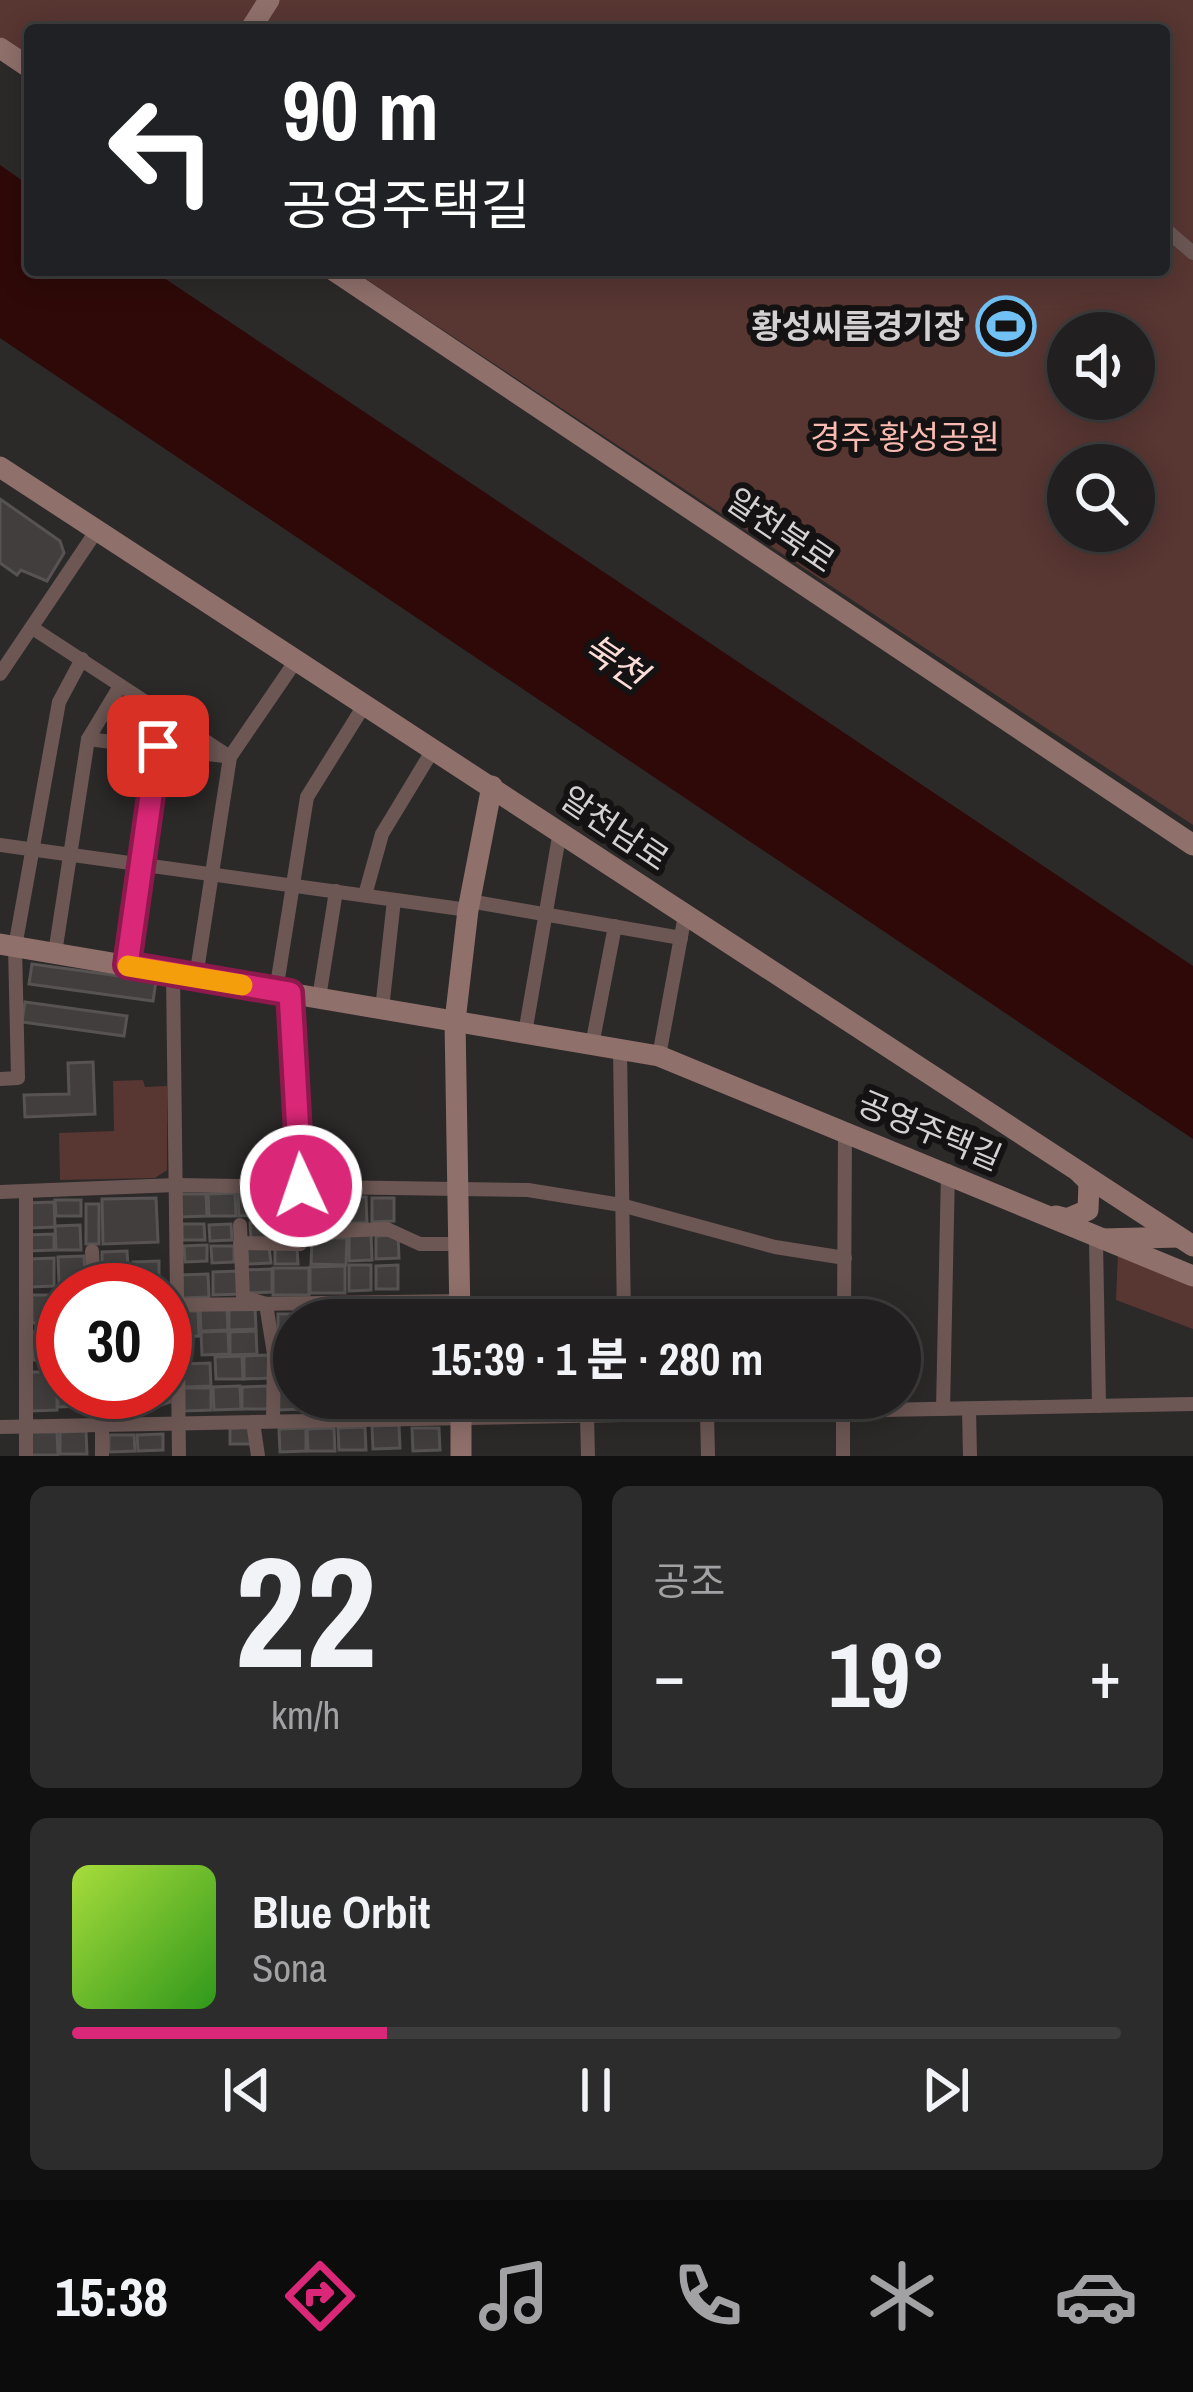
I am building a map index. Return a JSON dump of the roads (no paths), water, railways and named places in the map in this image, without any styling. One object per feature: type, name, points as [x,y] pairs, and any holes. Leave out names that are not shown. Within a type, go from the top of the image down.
[{"type":"street","points":[[1170,233],[1193,253]]},
{"type":"street","name":"알천북로","points":[[342,276],[1193,845]]},
{"type":"street","name":"알천남로","points":[[0,466],[1186,1242]]},
{"type":"street","points":[[0,674],[5,656],[34,629],[97,530]]},
{"type":"street","points":[[34,629],[230,757]]},
{"type":"street","points":[[0,1079],[18,1078],[8,945],[32,849],[59,702],[82,659]]},
{"type":"street","points":[[177,1263],[184,975],[213,874],[230,757],[297,659]]},
{"type":"street","points":[[55,953],[88,739],[120,686]]},
{"type":"street","points":[[301,1186],[283,992],[293,885],[307,797],[365,704]]},
{"type":"street","points":[[88,739],[230,757]]},
{"type":"street","points":[[127,965],[158,746]]},
{"type":"street","points":[[365,896],[382,833],[434,748]]},
{"type":"street","points":[[459,1299],[454,1021],[468,905],[493,786]]},
{"type":"street","points":[[525,1033],[560,831]]},
{"type":"street","points":[[0,845],[365,896],[546,913],[681,938]]},
{"type":"street","points":[[320,998],[336,891]]},
{"type":"street","points":[[382,1009],[394,899]]},
{"type":"street","points":[[659,1056],[686,915]]},
{"type":"street","points":[[592,1045],[615,926]]},
{"type":"street","name":"공영주택길","points":[[8,945],[659,1056],[948,1172],[1096,1240],[1186,1242]]},
{"type":"street","points":[[620,1049],[623,1299]]},
{"type":"street","points":[[844,1299],[845,1131]]},
{"type":"street","points":[[1023,1206],[1067,1219],[1080,1216],[1091,1192],[1075,1168]]},
{"type":"street","points":[[944,1409],[948,1172]]},
{"type":"street","points":[[0,1192],[176,1186],[458,1186],[621,1205],[775,1246],[845,1258]]},
{"type":"street","points":[[26,1192],[26,1456]]},
{"type":"street","points":[[240,1225],[243,1297],[266,1304]]},
{"type":"street","points":[[240,1243],[300,1244],[308,1232],[387,1229],[420,1244],[459,1244]]},
{"type":"street","points":[[1099,1406],[1096,1240],[1193,1276]]},
{"type":"street","points":[[92,1251],[93,1263]]},
{"type":"street","points":[[266,1304],[273,1348]]},
{"type":"street","points":[[192,1305],[273,1304]]},
{"type":"street","points":[[921,1408],[1193,1404]]},
{"type":"street","points":[[969,1408],[970,1456]]},
{"type":"street","points":[[178,1419],[179,1456]]},
{"type":"street","points":[[0,1427],[302,1419]]},
{"type":"street","points":[[461,1419],[461,1456]]},
{"type":"street","points":[[587,1419],[588,1456]]},
{"type":"street","points":[[707,1419],[708,1456]]},
{"type":"street","points":[[843,1419],[843,1456]]},
{"type":"street","points":[[253,1422],[258,1456]]},
{"type":"street","points":[[102,1425],[102,1456]]},
{"type":"water","name":"북천","points":[[0,165],[24,182],[24,276],[161,276],[1193,966],[1193,1139],[0,338]]},
{"type":"place","name":"황성씨름경기장","points":[[1006,326]]},
{"type":"park label","name":"경주 황성공원","points":[[905,437]]}]
